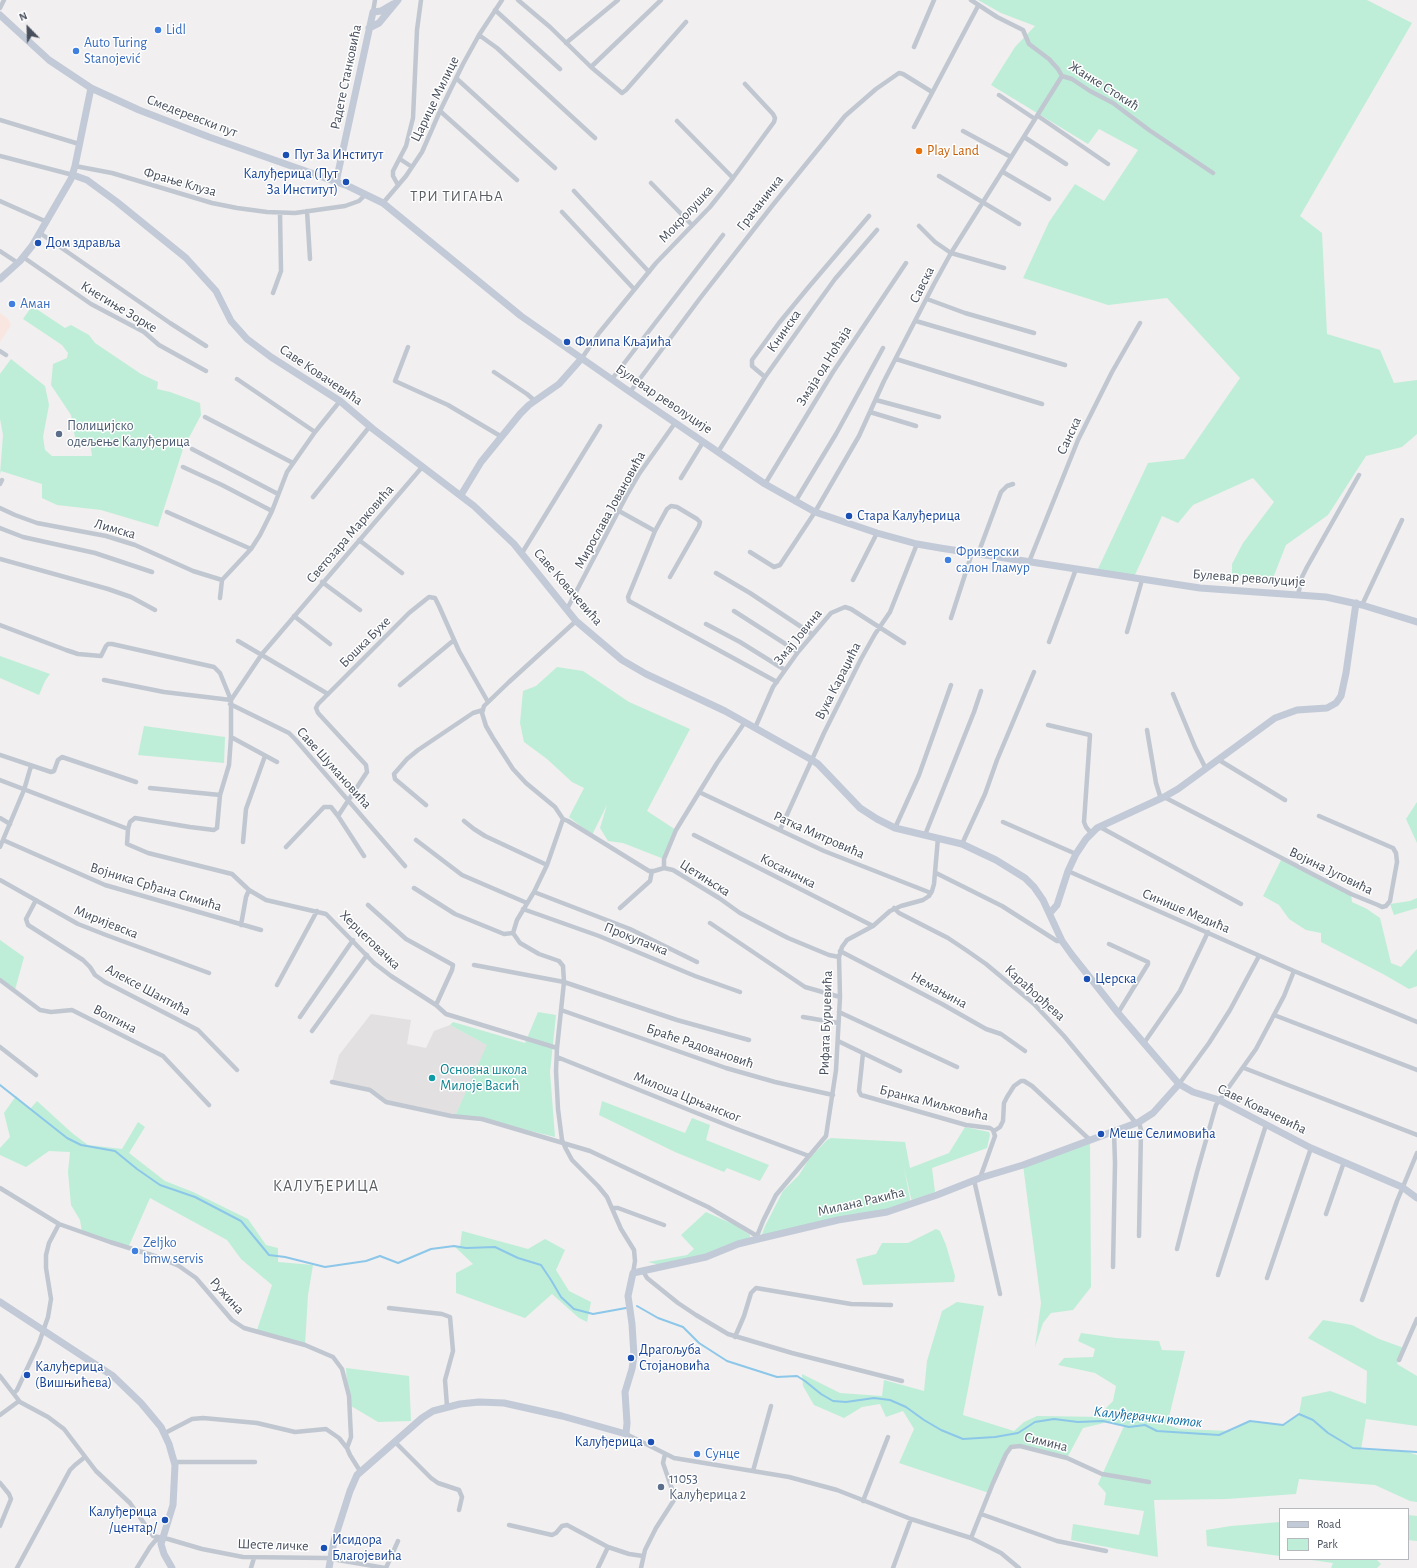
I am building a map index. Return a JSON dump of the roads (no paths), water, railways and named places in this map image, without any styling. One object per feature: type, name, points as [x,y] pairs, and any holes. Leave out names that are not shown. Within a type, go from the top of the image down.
[{"type":"street","points":[[0,8],[4,0]]},
{"type":"street","name":"Радете Станковића","points":[[336,182],[375,0]]},
{"type":"street","points":[[398,185],[393,173],[410,134],[413,118],[417,30],[421,0]]},
{"type":"street","name":"Царице Милице","points":[[383,204],[412,167],[429,138],[440,111],[479,34],[502,0]]},
{"type":"street","points":[[518,0],[591,67],[619,91],[624,92],[686,22]]},
{"type":"street","points":[[566,43],[618,0]]},
{"type":"street","points":[[591,67],[661,0]]},
{"type":"street","points":[[914,47],[934,0]]},
{"type":"street","name":"Жанке Стокић","points":[[971,0],[978,6],[1023,30],[1029,44],[1049,59],[1062,76],[1072,78],[1090,91],[1112,102],[1149,130],[1213,173]]},
{"type":"street","points":[[373,12],[381,11],[395,2]]},
{"type":"street","points":[[370,28],[379,23],[395,2]]},
{"type":"street","points":[[914,127],[978,6]]},
{"type":"street","points":[[495,10],[560,69]]},
{"type":"street","name":"Смедеревски пут","points":[[0,15],[49,60],[91,88],[139,110],[366,194],[392,210]]},
{"type":"street","points":[[479,34],[497,48],[595,138]]},
{"type":"street","name":"Грачаничка","points":[[630,392],[701,297],[845,116],[876,89],[898,73],[903,74],[932,92]]},
{"type":"street","name":"Савска","points":[[815,512],[859,436],[896,359],[952,253],[1062,76]]},
{"type":"street","points":[[456,78],[555,168]]},
{"type":"street","name":"Мокролушка","points":[[582,358],[599,333],[634,289],[710,207],[771,126],[775,118],[773,114],[745,84]]},
{"type":"street","points":[[0,279],[21,260],[40,233],[73,175],[91,88]]},
{"type":"street","points":[[999,95],[1036,117],[1108,164]]},
{"type":"street","points":[[440,111],[517,180]]},
{"type":"street","points":[[0,120],[80,144]]},
{"type":"street","points":[[677,121],[733,178]]},
{"type":"street","points":[[963,131],[1011,157]]},
{"type":"street","points":[[1024,138],[1066,164]]},
{"type":"street","points":[[0,156],[73,175]]},
{"type":"street","points":[[400,159],[412,167]]},
{"type":"street","name":"Фрање Клуза","points":[[75,166],[112,173],[212,203],[253,211],[280,213],[307,211],[351,204],[359,201],[366,194]]},
{"type":"street","points":[[1003,172],[1049,199]]},
{"type":"street","name":"Саве Ковачевића","points":[[73,175],[83,178],[116,202],[186,258],[216,291],[231,321],[247,339],[270,357],[340,401],[370,426],[461,495],[506,535],[576,621],[604,646],[635,669],[688,693],[745,722],[812,760],[818,764],[860,808],[877,819],[895,828],[962,844],[996,860],[1025,878],[1038,892],[1050,913],[1062,941],[1118,1013],[1179,1084],[1193,1092],[1219,1100],[1311,1148],[1402,1187],[1417,1198]]},
{"type":"street","points":[[938,176],[1019,224]]},
{"type":"street","points":[[651,183],[692,225]]},
{"type":"street","points":[[574,191],[649,272]]},
{"type":"street","points":[[0,201],[47,222]]},
{"type":"street","name":"Булевар револуције","points":[[392,210],[498,298],[582,358],[765,484],[815,512],[877,534],[917,544],[1142,580],[1222,591],[1298,594],[1326,597],[1359,604],[1417,622]]},
{"type":"street","points":[[307,211],[310,259]]},
{"type":"street","points":[[562,212],[634,289]]},
{"type":"street","points":[[273,293],[281,271],[280,213]]},
{"type":"street","points":[[765,377],[752,366],[751,362],[753,358],[778,323],[869,216]]},
{"type":"street","points":[[919,226],[935,242],[952,253],[1004,268]]},
{"type":"street","name":"Книнска","points":[[718,452],[765,377],[836,279],[877,230]]},
{"type":"street","points":[[40,233],[170,323],[206,346]]},
{"type":"street","points":[[612,379],[723,235]]},
{"type":"street","name":"Кнегиње Зорке","points":[[0,251],[21,260],[91,304],[144,332],[159,345],[206,371]]},
{"type":"street","name":"Змаја од Ноћаја","points":[[765,484],[833,372],[906,263]]},
{"type":"street","points":[[927,299],[965,313],[1034,333]]},
{"type":"street","points":[[916,320],[1065,365]]},
{"type":"street","name":"Санска","points":[[1029,562],[1078,440],[1112,372],[1140,324]]},
{"type":"street","points":[[408,348],[395,382],[448,405],[502,437]]},
{"type":"street","points":[[795,502],[836,434],[883,348]]},
{"type":"street","points":[[0,351],[6,355]]},
{"type":"street","points":[[461,495],[481,462],[520,414],[559,384],[582,358]]},
{"type":"street","points":[[896,359],[1042,404]]},
{"type":"street","points":[[494,372],[535,401]]},
{"type":"street","points":[[237,379],[315,432]]},
{"type":"street","points":[[876,400],[939,418]]},
{"type":"street","points":[[220,598],[222,580],[251,549],[260,535],[272,511],[283,481],[293,463],[340,401]]},
{"type":"street","points":[[870,412],[916,426]]},
{"type":"street","points":[[205,417],[293,463]]},
{"type":"street","name":"Мирослава Јовановића","points":[[567,609],[639,474],[675,423]]},
{"type":"street","points":[[314,497],[370,426]]},
{"type":"street","points":[[522,553],[600,426]]},
{"type":"street","points":[[681,478],[703,442]]},
{"type":"street","points":[[192,449],[278,494]]},
{"type":"street","name":"Светозара Марковића","points":[[231,702],[262,654],[322,582],[423,466]]},
{"type":"street","points":[[183,467],[272,511]]},
{"type":"street","points":[[1298,594],[1301,581],[1308,566],[1359,476]]},
{"type":"street","points":[[951,618],[975,554],[1001,492],[1007,486],[1013,484]]},
{"type":"street","points":[[670,577],[687,549],[700,522],[677,507],[671,506],[667,509],[655,531],[628,597],[629,601],[777,682]]},
{"type":"street","name":"Лимска","points":[[0,508],[37,523],[106,536],[135,545],[193,571],[222,580]]},
{"type":"street","points":[[619,511],[655,531]]},
{"type":"street","points":[[167,512],[251,549]]},
{"type":"street","points":[[750,552],[774,567],[779,566],[815,512]]},
{"type":"street","points":[[1050,913],[1057,905],[1068,871],[1076,854],[1091,833],[1100,827],[1162,798],[1184,785],[1275,718],[1297,710],[1332,707],[1336,703],[1340,696],[1346,673],[1359,604],[1402,520]]},
{"type":"street","points":[[0,528],[23,537],[95,553],[152,572]]},
{"type":"street","points":[[853,580],[877,534]]},
{"type":"street","points":[[359,540],[402,573]]},
{"type":"street","name":"Вука Караџића","points":[[780,830],[812,760],[862,659],[890,612],[917,544]]},
{"type":"street","points":[[0,558],[108,589],[131,597],[155,610]]},
{"type":"street","points":[[1049,642],[1076,569]]},
{"type":"street","points":[[716,573],[750,593],[812,634]]},
{"type":"street","points":[[1127,632],[1142,580]]},
{"type":"street","points":[[322,582],[360,610]]},
{"type":"street","name":"Бошка Бухе","points":[[349,800],[367,772],[367,767],[318,713],[316,708],[318,704],[409,613],[430,597],[436,599],[466,664],[488,702]]},
{"type":"street","name":"Змај Јовина","points":[[755,728],[777,682],[812,634],[831,613],[845,608],[851,609],[904,643]]},
{"type":"street","points":[[734,611],[798,652]]},
{"type":"street","points":[[294,616],[330,644]]},
{"type":"street","points":[[576,621],[488,702],[483,710],[483,717],[486,726],[500,750],[513,768],[526,783],[555,807],[563,819],[646,869],[652,871],[650,881],[620,908]]},
{"type":"street","points":[[706,624],[740,642],[785,670]]},
{"type":"street","points":[[0,625],[66,650],[88,656],[101,656],[106,646],[108,644],[112,644],[214,667],[218,670],[231,702],[229,765],[220,794],[218,825],[216,829],[190,828],[135,818],[130,822],[128,829],[0,780]]},
{"type":"street","points":[[400,685],[454,640]]},
{"type":"street","points":[[238,641],[328,694]]},
{"type":"street","points":[[962,844],[985,794],[1004,742],[1034,672]]},
{"type":"street","points":[[104,680],[164,692],[231,702]]},
{"type":"street","points":[[895,828],[919,775],[951,685]]},
{"type":"street","points":[[925,835],[981,691]]},
{"type":"street","points":[[1173,694],[1194,747],[1206,769]]},
{"type":"street","name":"Саве Шумановића","points":[[231,702],[292,736],[405,866]]},
{"type":"street","points":[[426,805],[395,779],[394,774],[407,759],[418,750],[476,712],[483,710]]},
{"type":"street","points":[[664,868],[664,859],[676,830],[745,722]]},
{"type":"street","points":[[1048,725],[1090,735],[1084,822],[1086,828],[1091,833]]},
{"type":"street","points":[[1147,730],[1156,783],[1162,798]]},
{"type":"street","points":[[231,737],[277,762]]},
{"type":"street","points":[[0,755],[52,772],[55,769],[59,759],[62,757],[136,782]]},
{"type":"street","points":[[242,842],[246,809],[265,756]]},
{"type":"street","points":[[1219,760],[1285,800]]},
{"type":"street","points":[[0,847],[24,790],[31,766]]},
{"type":"street","points":[[150,788],[220,794]]},
{"type":"street","name":"Ратка Митровића","points":[[699,792],[848,862],[931,893]]},
{"type":"street","name":"Војина Југовића","points":[[1162,798],[1351,894],[1382,907],[1386,906],[1390,901],[1397,862],[1393,848],[1320,816]]},
{"type":"street","points":[[338,816],[349,800]]},
{"type":"street","points":[[286,847],[324,807],[331,807],[364,856]]},
{"type":"street","points":[[0,818],[10,824]]},
{"type":"street","points":[[563,819],[547,865],[534,892],[515,924],[513,933],[520,943],[526,947],[561,963],[564,982],[557,1048],[556,1083],[558,1109],[564,1144],[572,1160],[604,1192],[621,1229],[634,1250],[635,1261],[628,1296],[634,1356],[632,1369],[625,1392],[627,1423],[626,1434]]},
{"type":"street","points":[[464,821],[485,836],[547,865]]},
{"type":"street","points":[[1003,822],[1076,854]]},
{"type":"street","points":[[1100,827],[1241,904]]},
{"type":"street","name":"Херцеговачка","points":[[128,829],[126,842],[130,846],[148,853],[232,874],[250,890],[271,902],[317,911],[329,916],[367,955],[391,976],[436,1005],[450,1016],[557,1048]]},
{"type":"street","name":"Косаничка","points":[[694,835],[872,926]]},
{"type":"street","points":[[931,893],[936,873],[938,838]]},
{"type":"street","name":"Војника Срђана Симића","points":[[3,840],[104,885],[261,930]]},
{"type":"street","points":[[416,840],[462,875],[527,903]]},
{"type":"street","name":"Цетињска","points":[[652,871],[664,868],[673,870],[740,913],[788,938],[829,955],[839,957]]},
{"type":"street","name":"Синише Медића","points":[[1068,871],[1259,956],[1417,1022]]},
{"type":"street","points":[[936,873],[1002,906],[1057,941],[1062,941]]},
{"type":"street","name":"Миријевска","points":[[0,880],[68,919],[106,936],[209,973]]},
{"type":"street","points":[[414,888],[455,914],[500,932],[507,934],[513,933]]},
{"type":"street","points":[[241,925],[246,897],[250,890]]},
{"type":"street","points":[[534,892],[630,929],[698,962]]},
{"type":"street","name":"Рифата Бурџевића","points":[[758,1237],[765,1217],[776,1195],[825,1138],[833,1095],[838,1041],[840,951],[847,940],[872,926],[894,908],[923,900],[931,893]]},
{"type":"street","name":"Алексе Шантића","points":[[36,900],[26,919],[28,925],[83,960],[95,975],[105,982],[198,1030],[237,1070]]},
{"type":"street","points":[[368,905],[406,939],[453,966],[436,1005]]},
{"type":"street","name":"Карађорђева","points":[[894,908],[899,913],[948,938],[966,950],[986,964],[1034,1004],[1064,1036],[1138,1122]]},
{"type":"street","name":"Прокупачка","points":[[523,909],[599,936],[695,976],[740,992]]},
{"type":"street","points":[[277,985],[317,911]]},
{"type":"street","points":[[710,923],[806,987],[840,997]]},
{"type":"street","points":[[1144,1043],[1180,991],[1208,932]]},
{"type":"street","points":[[300,1017],[353,940]]},
{"type":"street","points":[[1109,944],[1148,962],[1118,1013]]},
{"type":"street","name":"Немањина","points":[[840,951],[942,1004],[986,1029],[1001,1034],[1025,1051]]},
{"type":"street","points":[[312,1031],[367,955]]},
{"type":"street","points":[[1179,1084],[1209,1043],[1230,1010],[1259,956]]},
{"type":"street","points":[[474,964],[564,982],[677,1020],[749,1040]]},
{"type":"street","points":[[1178,1249],[1214,1109],[1256,1049],[1274,1015],[1294,971]]},
{"type":"street","name":"Волгина","points":[[0,980],[40,1010],[51,1012],[72,1010],[164,1056],[209,1105]]},
{"type":"street","name":"Браће Радовановић","points":[[561,1010],[732,1070],[775,1082],[833,1095]]},
{"type":"street","points":[[839,1012],[957,1067]]},
{"type":"street","points":[[1274,1015],[1417,1070]]},
{"type":"street","points":[[804,1017],[838,1023]]},
{"type":"street","points":[[838,1041],[900,1071]]},
{"type":"street","points":[[0,1047],[36,1076]]},
{"type":"street","name":"Бранка Миљковића","points":[[863,1054],[859,1091],[861,1095],[966,1125],[990,1128],[994,1131],[995,1136],[977,1179]]},
{"type":"street","name":"Милоша Црњанског","points":[[557,1057],[653,1094],[734,1128],[809,1156]]},
{"type":"street","points":[[1244,1068],[1417,1135]]},
{"type":"street","points":[[994,1131],[1002,1124],[1005,1100],[1010,1090],[1018,1083],[1024,1081],[1032,1086],[1090,1140]]},
{"type":"street","points":[[332,1082],[370,1090],[386,1102],[452,1116],[482,1119],[590,1151],[708,1207],[758,1237]]},
{"type":"street","name":"Милана Ракића","points":[[633,1273],[706,1257],[758,1237],[838,1220],[887,1212],[937,1195],[977,1179],[1023,1165],[1138,1122],[1154,1112],[1179,1084]]},
{"type":"street","points":[[1138,1122],[1142,1130],[1139,1236]]},
{"type":"street","points":[[1218,1275],[1266,1125]]},
{"type":"street","points":[[1113,1267],[1115,1163],[1114,1132]]},
{"type":"street","points":[[1267,1278],[1311,1148]]},
{"type":"street","points":[[1362,1300],[1402,1187],[1417,1154]]},
{"type":"street","points":[[1326,1214],[1344,1162]]},
{"type":"street","points":[[977,1179],[1000,1294]]},
{"type":"street","name":"Ружина","points":[[0,1188],[59,1224],[167,1260],[179,1266],[196,1278],[232,1320],[244,1328],[305,1345],[332,1357],[342,1369],[349,1396],[351,1437],[347,1448]]},
{"type":"street","points":[[612,1208],[618,1208],[664,1225]]},
{"type":"street","points":[[14,1393],[39,1343],[51,1308],[46,1255],[49,1243],[59,1224]]},
{"type":"street","points":[[643,1272],[647,1278],[696,1316],[735,1337],[902,1381]]},
{"type":"street","points":[[735,1337],[744,1316],[751,1293],[756,1288],[851,1304],[891,1306]]},
{"type":"street","points":[[0,1302],[119,1381],[152,1415],[165,1433],[174,1462],[173,1505],[161,1544],[162,1551],[172,1568]]},
{"type":"street","points":[[389,1308],[442,1314],[450,1317],[453,1351],[445,1380],[447,1406]]},
{"type":"street","points":[[1399,1360],[1417,1319]]},
{"type":"street","points":[[0,1376],[19,1400],[0,1415]]},
{"type":"street","name":"Шесте личке","points":[[19,1400],[48,1416],[64,1429],[105,1481],[130,1503],[151,1535],[202,1549],[254,1558],[331,1559],[385,1568]]},
{"type":"street","points":[[329,1568],[334,1541],[350,1491],[360,1471],[422,1418],[433,1411],[447,1406],[479,1402],[504,1403],[562,1416],[626,1434],[665,1454],[681,1460],[753,1471],[805,1481],[837,1490],[911,1519],[971,1538],[1001,1553],[1019,1568]]},
{"type":"street","points":[[753,1471],[771,1406]]},
{"type":"street","points":[[165,1433],[192,1419],[203,1418],[257,1423],[295,1432],[326,1429],[339,1438],[347,1448],[360,1471]]},
{"type":"street","points":[[863,1500],[888,1437]]},
{"type":"street","points":[[395,1442],[415,1464],[431,1478],[438,1483],[454,1488],[461,1493],[462,1497],[459,1510]]},
{"type":"street","name":"Симина","points":[[971,1538],[1008,1449],[1015,1446],[1067,1458],[1102,1474],[1149,1482]]},
{"type":"street","points":[[641,1568],[643,1556],[656,1528],[674,1500],[674,1495],[664,1463],[665,1454]]},
{"type":"street","points":[[18,1568],[70,1470],[75,1464],[86,1457]]},
{"type":"street","points":[[174,1462],[255,1462]]},
{"type":"street","points":[[0,1484],[9,1494],[10,1499],[0,1526]]},
{"type":"street","points":[[981,1514],[1050,1538],[1106,1551]]},
{"type":"street","points":[[893,1568],[911,1519]]},
{"type":"street","points":[[509,1525],[552,1535],[562,1526],[567,1525],[608,1547],[629,1554],[643,1556]]},
{"type":"street","points":[[137,1568],[152,1543],[162,1537]]},
{"type":"street","points":[[385,1568],[398,1541]]},
{"type":"street","points":[[598,1568],[608,1547]]},
{"type":"street","points":[[251,1568],[254,1558]]},
{"type":"waterway","name":"Калуђерачки поток","points":[[0,1085],[67,1138],[81,1145],[115,1151],[160,1185],[195,1197],[241,1221],[269,1255],[285,1257],[325,1267],[366,1261],[380,1256],[398,1263],[431,1249],[454,1246],[466,1248],[495,1247],[518,1258],[541,1265],[561,1297],[574,1309],[593,1314],[626,1308]]},
{"type":"waterway","name":"Калуђерачки поток","points":[[637,1306],[658,1318],[683,1327],[699,1343],[727,1361],[777,1377],[797,1376],[833,1401],[846,1402],[874,1398],[890,1400],[906,1407],[941,1430],[963,1439],[995,1437],[1018,1433],[1035,1422],[1054,1419],[1078,1422],[1103,1421],[1129,1427],[1145,1425],[1157,1431],[1219,1435],[1250,1421],[1283,1425],[1299,1414],[1313,1420],[1328,1433],[1353,1448],[1417,1452]]},
{"type":"place","name":"Lidl","points":[[158,30]]},
{"type":"place","name":"Auto Turing Stanojević","points":[[76,51]]},
{"type":"place","name":"Play Land","points":[[919,151]]},
{"type":"place","name":"Пут За Институт","points":[[286,155]]},
{"type":"place","name":"Калуђерица (Пут За Институт)","points":[[346,182]]},
{"type":"place","name":"Дом здравља","points":[[38,243]]},
{"type":"place","name":"Аман","points":[[12,304]]},
{"type":"place","name":"Филипа Кљајића","points":[[567,342]]},
{"type":"place","name":"Полицијско одељење Калуђерица","points":[[59,434]]},
{"type":"place","name":"Стара Калуђерица","points":[[849,516]]},
{"type":"place","name":"Фризерски салон Гламур","points":[[948,560]]},
{"type":"place","name":"Церска","points":[[1087,979]]},
{"type":"place","name":"Основна школа Милоје Васић","points":[[432,1078]]},
{"type":"place","name":"Меше Селимовића","points":[[1101,1134]]},
{"type":"place","name":"Zeljko bmw servis","points":[[135,1251]]},
{"type":"place","name":"Драгољуба Стојановића","points":[[631,1358]]},
{"type":"place","name":"Калуђерица (Вишњићева)","points":[[27,1375]]},
{"type":"place","name":"Калуђерица","points":[[651,1442]]},
{"type":"place","name":"Сунце","points":[[697,1454]]},
{"type":"place","name":"11053 Калуђерица 2","points":[[661,1487]]},
{"type":"place","name":"Калуђерица /центар/","points":[[165,1520]]},
{"type":"place","name":"Исидора Благојевића","points":[[324,1548]]},
{"type":"district","name":"ТРИ ТИГАЊА","points":[[457,196]]},
{"type":"district","name":"КАЛУЂЕРИЦА","points":[[326,1186]]}]
